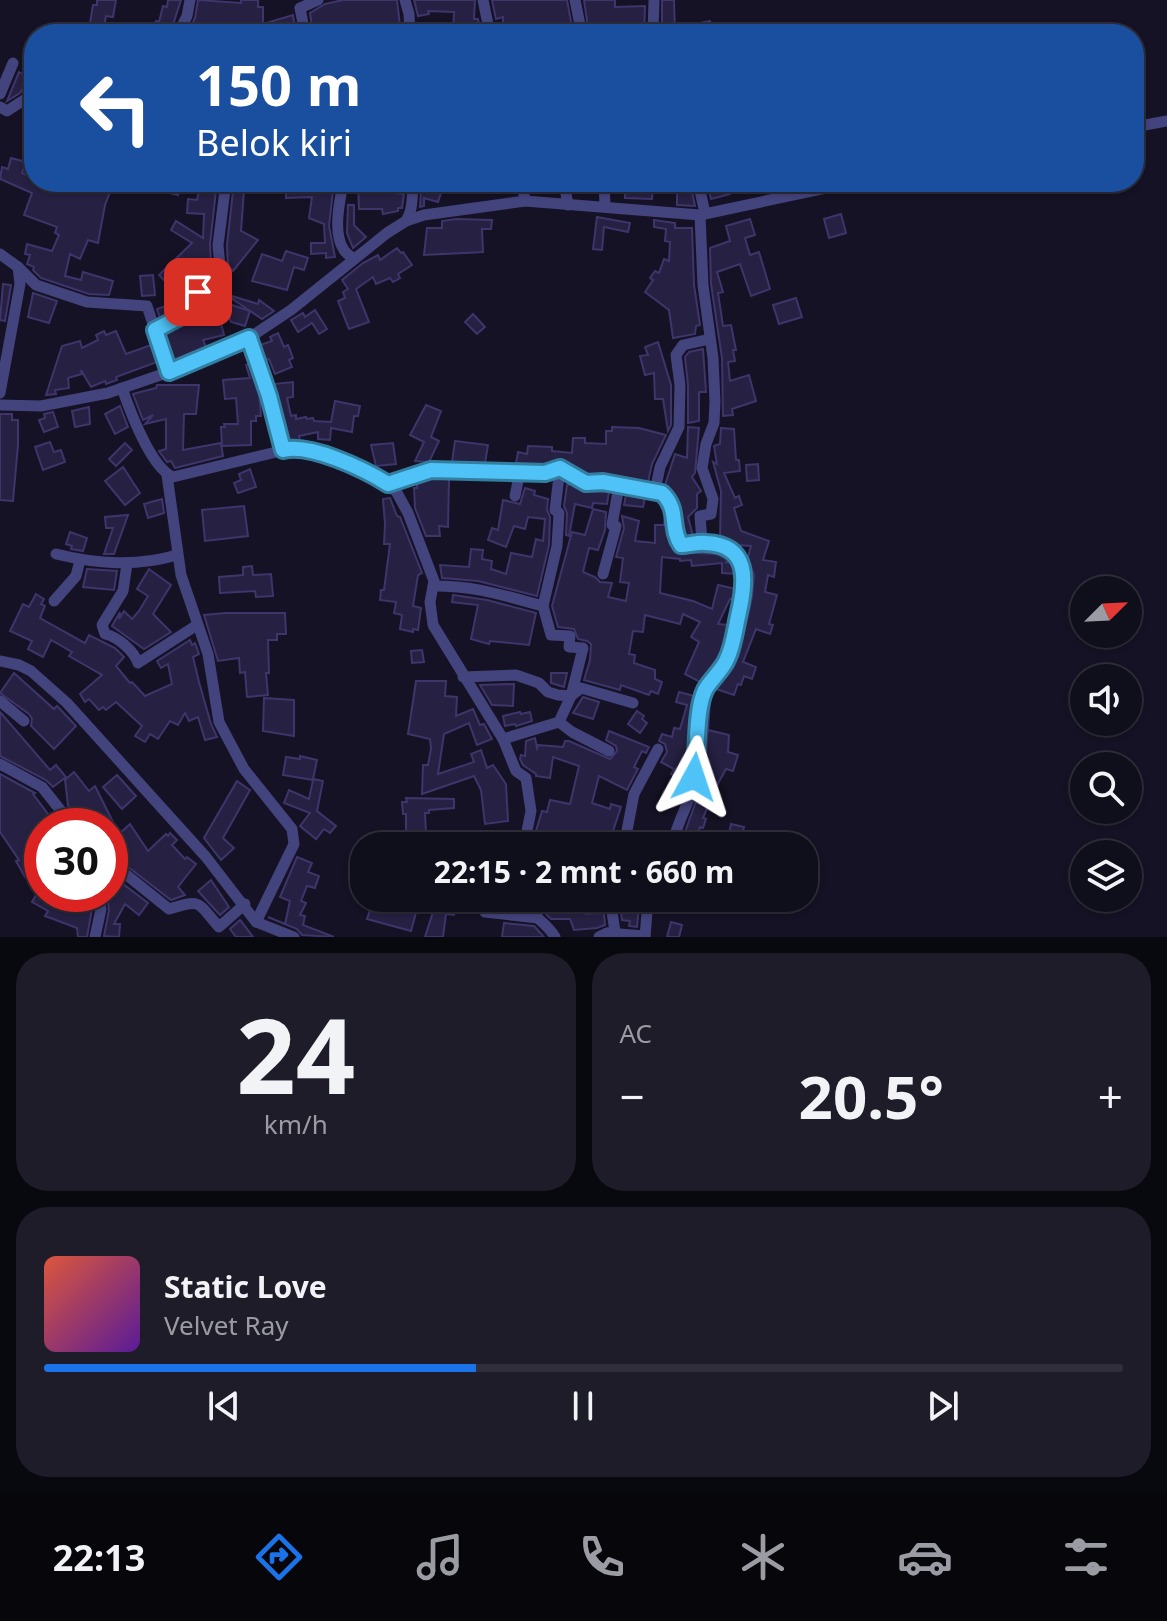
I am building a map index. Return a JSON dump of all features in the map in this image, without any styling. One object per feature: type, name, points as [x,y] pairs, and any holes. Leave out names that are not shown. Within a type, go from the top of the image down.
[{"type":"street","points":[[183,24],[190,0]]},
{"type":"street","points":[[303,24],[300,8],[318,0]]},
{"type":"street","points":[[405,0],[409,24]]},
{"type":"street","points":[[483,0],[488,24]]},
{"type":"street","points":[[575,0],[580,24]]},
{"type":"street","points":[[653,24],[654,0]]},
{"type":"street","points":[[0,94],[13,63]]},
{"type":"street","points":[[0,107],[7,111],[24,101]]},
{"type":"street","points":[[1144,125],[1167,121]]},
{"type":"street","points":[[155,330],[197,308],[200,286],[220,267],[218,245],[225,192]]},
{"type":"street","points":[[341,192],[340,239],[344,250],[354,259]]},
{"type":"street","points":[[406,221],[413,210],[412,192]]},
{"type":"street","points":[[524,192],[525,201]]},
{"type":"street","points":[[566,192],[568,205]]},
{"type":"street","points":[[604,192],[605,206]]},
{"type":"street","points":[[700,192],[703,214],[703,285],[715,402],[714,423],[702,468],[714,509],[711,514],[700,516],[702,542]]},
{"type":"street","points":[[0,405],[63,404],[169,372],[249,338],[291,310],[406,221],[424,215],[525,201],[703,214],[807,192]]},
{"type":"street","points":[[0,254],[36,285],[87,302],[147,306],[169,372]]},
{"type":"street","points":[[0,393],[20,284],[18,267]]},
{"type":"street","points":[[249,338],[283,450]]},
{"type":"street","points":[[655,491],[660,467],[679,427],[680,385],[676,355],[683,345],[710,339]]},
{"type":"street","points":[[122,388],[135,423],[167,475],[177,555],[208,654],[217,712],[224,733],[244,769],[294,834],[294,844],[256,922]]},
{"type":"street","points":[[167,475],[180,476],[302,448],[359,469],[396,491],[432,572],[430,602],[433,625],[503,739],[516,771],[526,778],[531,811],[527,832]]},
{"type":"street","points":[[388,484],[431,470],[545,473],[560,468],[586,483],[603,482],[662,493],[673,508],[677,540],[681,545],[702,542],[720,545],[729,549],[741,563],[744,597],[726,663],[705,691],[699,711],[693,788],[685,802],[676,832]]},
{"type":"street","points":[[503,739],[559,722],[571,696],[583,648],[569,647],[570,636],[551,635],[543,606],[557,546],[559,513],[555,510],[560,468]]},
{"type":"street","points":[[515,496],[520,471]]},
{"type":"street","points":[[603,574],[615,530],[612,522],[619,486]]},
{"type":"street","points":[[56,554],[80,560],[127,564],[177,555]]},
{"type":"street","points":[[54,601],[76,576],[80,560]]},
{"type":"street","points":[[127,564],[123,591],[102,625],[105,634],[113,636],[137,658],[138,663],[197,625]]},
{"type":"street","points":[[433,586],[494,591],[543,606]]},
{"type":"street","points":[[0,661],[31,671],[67,703],[245,904],[256,922],[294,937]]},
{"type":"street","points":[[463,677],[516,675],[539,683],[548,692],[571,696],[581,688],[633,703]]},
{"type":"street","points":[[0,701],[24,721]]},
{"type":"street","points":[[559,722],[609,751]]},
{"type":"street","points":[[627,832],[634,794],[658,749]]},
{"type":"street","points":[[0,764],[42,787],[59,808]]},
{"type":"street","points":[[128,876],[169,909],[190,901],[198,903],[219,927],[245,904]]},
{"type":"street","points":[[95,937],[100,912]]},
{"type":"street","points":[[485,912],[538,918]]},
{"type":"street","points":[[529,912],[549,926],[555,937]]},
{"type":"street","points":[[604,936],[615,932],[612,912]]},
{"type":"street","points":[[604,936],[645,936],[648,912]]},
{"type":"building","points":[[97,0],[116,0],[113,17],[106,16],[104,24],[90,23],[93,5],[97,5]]},
{"type":"building","points":[[168,0],[181,0],[173,24],[155,24],[159,22],[163,6],[167,7]]},
{"type":"building","points":[[198,0],[241,3],[241,0],[258,0],[258,7],[263,7],[263,24],[192,24]]},
{"type":"building","points":[[343,0],[397,0],[400,24],[312,24],[310,13],[325,4]]},
{"type":"building","points":[[414,0],[475,0],[474,19],[478,19],[479,24],[453,24],[454,12],[428,11],[429,14],[418,16]]},
{"type":"building","points":[[492,0],[567,0],[571,24],[503,24],[503,17],[496,19]]},
{"type":"building","points":[[584,0],[615,0],[615,7],[645,6],[644,24],[588,24]]},
{"type":"building","points":[[662,0],[674,0],[675,24],[662,24]]},
{"type":"building","points":[[293,15],[294,24],[263,24]]},
{"type":"building","points":[[19,72],[24,75],[24,86],[20,93],[7,101]]},
{"type":"building","points":[[11,158],[24,161],[24,190],[0,179],[2,167],[8,169]]},
{"type":"building","points":[[30,192],[110,192],[98,243],[88,240],[80,259],[70,254],[65,276],[81,280],[83,272],[113,281],[109,295],[89,294],[41,278],[33,270],[34,267],[27,264],[30,255],[25,254],[27,244],[52,251],[59,235],[55,233],[57,227],[24,215],[32,193]]},
{"type":"building","points":[[199,192],[216,192],[211,263],[184,293],[176,293],[159,275],[192,243],[171,230],[176,221],[203,238],[204,214],[187,213],[188,199],[197,200]]},
{"type":"building","points":[[233,192],[244,192],[241,231],[258,240],[233,271],[228,267],[227,245]]},
{"type":"building","points":[[286,192],[333,192],[329,226],[335,257],[326,258],[326,253],[311,254],[311,243],[325,243],[324,224],[309,218],[312,197],[286,198]]},
{"type":"building","points":[[358,192],[404,194],[402,208],[398,211],[383,214],[382,209],[359,209]]},
{"type":"building","points":[[421,192],[441,192],[438,202],[424,198],[424,206],[420,207]]},
{"type":"building","points":[[625,192],[652,192],[652,199],[625,198]]},
{"type":"building","points":[[677,192],[692,192],[695,206],[677,205]]},
{"type":"building","points":[[709,192],[730,192],[730,194],[711,199]]},
{"type":"building","points":[[348,205],[354,205],[354,225],[366,237],[353,248],[347,233]]},
{"type":"building","points":[[841,214],[846,233],[829,238],[824,219]]},
{"type":"building","points":[[597,217],[630,223],[628,232],[604,227],[602,250],[593,249]]},
{"type":"building","points":[[750,219],[755,235],[745,238],[750,255],[759,252],[770,289],[751,296],[740,264],[717,272],[723,292],[718,293],[723,326],[731,325],[736,350],[733,350],[735,361],[728,362],[730,381],[749,375],[756,401],[732,409],[733,415],[723,416],[722,358],[711,284],[710,248],[730,241],[726,226]]},
{"type":"building","points":[[492,220],[491,229],[482,229],[483,252],[424,255],[427,228],[442,228],[442,221]]},
{"type":"building","points":[[654,220],[675,223],[675,228],[692,228],[694,285],[700,325],[696,326],[695,334],[673,338],[669,310],[645,292],[655,271],[659,273],[664,259],[669,261],[670,242],[665,241],[666,229],[654,227]]},
{"type":"building","points":[[397,248],[412,265],[398,274],[400,278],[393,282],[390,278],[376,284],[373,277],[356,289],[369,322],[349,329],[338,301],[345,298],[343,292],[348,289],[342,280],[363,263],[378,255],[380,260]]},
{"type":"building","points":[[286,251],[308,258],[304,270],[294,267],[287,290],[252,281],[262,254],[282,261]]},
{"type":"building","points":[[153,275],[155,295],[142,296],[140,276]]},
{"type":"building","points":[[3,284],[11,285],[5,321],[0,320]]},
{"type":"building","points":[[214,284],[229,288],[223,302],[207,295]]},
{"type":"building","points":[[33,293],[57,301],[49,323],[28,317]]},
{"type":"building","points":[[232,296],[258,304],[259,300],[274,311],[262,319]]},
{"type":"building","points":[[796,298],[802,317],[779,324],[773,305]]},
{"type":"building","points":[[182,300],[183,306],[160,318],[157,309]]},
{"type":"building","points":[[232,305],[250,311],[245,326],[231,322],[228,315]]},
{"type":"building","points":[[315,310],[327,329],[319,334],[312,323],[298,332],[291,320],[303,313],[305,317]]},
{"type":"building","points":[[473,314],[485,327],[477,334],[465,322]]},
{"type":"building","points":[[220,319],[224,335],[203,340],[206,347],[174,360],[165,334],[192,320],[194,325]]},
{"type":"building","points":[[104,331],[106,335],[116,331],[126,354],[151,345],[157,362],[116,377],[117,380],[91,387],[81,370],[82,374],[68,378],[69,388],[46,395],[62,346],[80,341],[82,348],[98,340],[96,335]]},
{"type":"building","points":[[278,333],[284,347],[288,345],[293,358],[289,360],[292,367],[275,374],[260,345],[272,341],[270,337]]},
{"type":"building","points":[[658,342],[671,385],[671,425],[668,431],[663,399],[655,399],[654,373],[645,375],[640,356],[648,355],[645,347]]},
{"type":"building","points":[[703,349],[706,392],[699,392],[699,421],[688,423],[685,357],[689,352]]},
{"type":"building","points":[[249,364],[259,392],[261,416],[251,421],[251,445],[222,446],[221,427],[225,427],[224,424],[238,424],[236,398],[225,399],[223,380],[250,378],[246,365]]},
{"type":"building","points":[[293,382],[293,397],[287,398],[291,416],[331,422],[335,401],[360,406],[358,416],[354,416],[352,432],[331,428],[330,440],[318,439],[318,432],[299,436],[300,440],[289,440],[274,384]]},
{"type":"building","points":[[157,385],[199,385],[196,414],[184,414],[183,450],[221,443],[223,456],[175,468],[171,461],[167,462],[159,451],[166,449],[166,419],[145,424],[153,415],[143,420],[133,394],[156,388]]},
{"type":"building","points":[[426,405],[441,411],[431,437],[439,441],[429,462],[415,461],[424,442],[410,435]]},
{"type":"building","points":[[120,406],[128,427],[115,434],[105,414]]},
{"type":"building","points":[[89,407],[90,424],[75,427],[72,411]]},
{"type":"building","points":[[53,412],[58,427],[44,432],[39,420],[45,418],[44,414]]},
{"type":"building","points":[[0,414],[12,414],[12,420],[18,420],[13,501],[0,500]]},
{"type":"building","points":[[612,427],[639,428],[666,435],[652,464],[648,482],[588,474],[562,460],[544,464],[516,463],[518,452],[527,454],[528,446],[552,447],[552,451],[572,453],[573,438],[585,438],[585,443],[606,444],[606,431],[612,431]]},
{"type":"building","points":[[688,427],[699,428],[695,473],[692,477],[701,491],[697,494],[697,508],[688,517],[693,536],[686,536],[679,502],[665,485],[675,454],[687,458]]},
{"type":"building","points":[[721,428],[734,429],[736,460],[739,460],[740,471],[724,473],[735,498],[739,496],[742,505],[734,508],[741,531],[769,541],[763,560],[776,562],[774,577],[768,575],[765,592],[777,595],[769,624],[773,625],[770,634],[756,629],[743,662],[756,667],[752,679],[744,676],[734,695],[716,689],[739,655],[754,575],[748,557],[751,546],[737,545],[720,538],[721,491],[713,462],[717,464],[714,446],[720,444]]},
{"type":"building","points":[[455,441],[488,445],[485,463],[452,462]]},
{"type":"building","points":[[50,442],[54,452],[61,450],[65,462],[43,470],[35,447]]},
{"type":"building","points":[[125,443],[132,450],[116,466],[109,459]]},
{"type":"building","points":[[393,443],[396,464],[376,466],[371,445]]},
{"type":"building","points":[[758,464],[759,480],[747,481],[746,465]]},
{"type":"building","points":[[123,467],[140,493],[125,505],[105,481]]},
{"type":"building","points":[[250,469],[256,487],[238,493],[234,483],[241,480],[239,474]]},
{"type":"building","points":[[432,479],[449,479],[448,527],[439,526],[440,536],[426,536],[415,508],[414,488]]},
{"type":"building","points":[[567,485],[586,491],[609,492],[607,504],[593,503],[592,508],[575,504],[569,536],[566,535],[567,513],[564,506]]},
{"type":"building","points":[[525,488],[535,491],[534,495],[548,499],[550,517],[549,545],[537,596],[478,581],[442,578],[440,565],[469,567],[471,549],[483,550],[482,559],[492,561],[491,569],[506,574],[511,553],[532,557],[536,539],[543,541],[545,519],[528,517],[525,529],[514,526],[506,547],[488,540],[492,528],[498,530],[503,500],[520,504]]},
{"type":"building","points":[[626,495],[645,498],[643,507],[624,505]]},
{"type":"building","points":[[390,498],[422,573],[418,575],[413,606],[421,608],[418,630],[413,629],[413,632],[400,629],[402,615],[394,613],[396,602],[380,600],[390,544],[384,544],[383,499]]},
{"type":"building","points":[[162,499],[164,513],[148,518],[144,504]]},
{"type":"building","points":[[244,506],[248,536],[205,541],[202,510]]},
{"type":"building","points":[[593,509],[606,512],[605,530],[598,550],[589,548],[583,572],[600,582],[612,583],[608,597],[626,601],[629,583],[620,582],[623,558],[616,557],[624,528],[622,516],[639,521],[635,541],[655,543],[655,525],[664,525],[665,516],[669,541],[676,552],[717,554],[730,561],[725,562],[732,563],[736,574],[722,573],[722,563],[692,566],[691,560],[662,557],[660,593],[712,609],[718,585],[736,589],[734,600],[730,599],[718,624],[728,625],[723,650],[700,682],[685,674],[699,642],[691,637],[700,622],[683,614],[680,624],[645,615],[643,632],[633,631],[629,654],[635,655],[634,663],[655,670],[655,679],[662,682],[658,694],[651,691],[649,695],[621,685],[620,690],[584,680],[591,644],[578,639],[574,629],[558,627],[552,606],[572,532],[585,535]]},
{"type":"building","points":[[128,515],[114,554],[104,554],[113,528],[106,528],[105,517]]},
{"type":"building","points":[[70,532],[87,538],[83,551],[71,549],[72,546],[66,544]]},
{"type":"building","points":[[252,566],[253,575],[271,574],[273,596],[256,597],[255,591],[220,593],[219,577],[243,575],[243,567]]},
{"type":"building","points":[[87,569],[117,571],[114,590],[83,587]]},
{"type":"building","points":[[149,569],[171,585],[153,614],[171,632],[144,649],[112,626],[120,612],[119,619],[124,611],[132,619],[139,611],[148,596],[137,589]]},
{"type":"building","points":[[36,594],[44,599],[41,604],[45,606],[40,618],[85,643],[89,635],[115,648],[124,657],[116,666],[145,696],[172,684],[168,664],[161,668],[157,661],[190,640],[192,645],[195,643],[199,654],[193,657],[217,737],[205,740],[198,717],[189,721],[185,713],[178,725],[170,721],[158,739],[150,734],[145,742],[135,736],[142,726],[116,702],[106,710],[103,707],[99,710],[89,699],[85,702],[80,694],[102,675],[69,656],[72,652],[51,640],[43,657],[28,649],[32,641],[10,631],[23,604],[29,607]]},
{"type":"building","points":[[453,595],[536,613],[529,645],[490,641],[489,644],[471,639],[478,605],[452,602]]},
{"type":"building","points":[[285,613],[286,634],[277,634],[277,640],[268,640],[268,695],[247,697],[245,672],[240,673],[239,658],[218,661],[204,615]]},
{"type":"building","points":[[422,650],[424,662],[412,663],[411,651]]},
{"type":"building","points":[[14,673],[54,709],[57,706],[76,726],[54,749],[31,726],[29,714],[0,693]]},
{"type":"building","points":[[551,673],[567,673],[564,687],[551,683]]},
{"type":"building","points":[[416,681],[446,681],[445,696],[457,697],[456,716],[473,709],[480,725],[484,724],[492,739],[477,745],[469,723],[444,734],[438,774],[474,762],[471,754],[481,750],[487,768],[493,765],[506,784],[508,821],[485,824],[481,790],[474,776],[422,794],[423,765],[428,765],[431,749],[430,739],[408,734]]},
{"type":"building","points":[[514,684],[513,706],[492,705],[480,685]]},
{"type":"building","points":[[679,692],[694,696],[689,753],[680,795],[667,788],[674,776],[671,774],[674,769],[661,762],[667,752],[665,744],[659,741],[662,734],[672,737],[674,728],[680,729],[687,705],[676,702]]},
{"type":"building","points":[[583,697],[599,702],[593,719],[573,713]]},
{"type":"building","points":[[264,698],[294,700],[294,736],[263,731]]},
{"type":"building","points":[[710,701],[708,730],[729,735],[728,752],[738,755],[733,771],[726,769],[715,789],[703,818],[706,819],[703,828],[700,827],[698,832],[685,832],[704,779]]},
{"type":"building","points":[[637,711],[647,723],[640,733],[628,724]]},
{"type":"building","points":[[0,712],[50,770],[56,765],[66,777],[53,787],[46,780],[0,756]]},
{"type":"building","points":[[530,712],[532,721],[505,726],[503,716]]},
{"type":"building","points":[[609,731],[649,747],[646,753],[642,751],[634,767],[638,769],[627,790],[599,776],[592,803],[610,809],[611,804],[621,807],[613,831],[618,832],[536,832],[542,811],[547,812],[550,800],[570,804],[579,766],[553,757],[550,778],[536,776],[520,759],[521,755],[525,756],[526,741],[535,738],[537,748],[538,745],[563,747],[565,741],[569,741],[610,759],[617,751],[616,746],[606,740]]},
{"type":"building","points":[[300,756],[317,760],[313,779],[323,781],[317,811],[336,826],[330,833],[324,829],[316,839],[300,826],[310,813],[284,803],[289,790],[309,799],[313,780],[283,775],[286,757],[300,759]]},
{"type":"building","points":[[74,772],[89,791],[95,786],[106,808],[70,808],[65,780]]},
{"type":"building","points":[[0,774],[35,793],[44,808],[24,808],[24,875],[16,861],[19,860],[0,832]]},
{"type":"building","points":[[117,775],[136,796],[121,808],[103,787]]},
{"type":"building","points":[[237,781],[250,790],[223,838],[234,848],[221,860],[204,838]]},
{"type":"building","points":[[406,798],[454,799],[454,808],[429,810],[425,813],[426,832],[406,832],[402,802],[407,802]]},
{"type":"building","points":[[130,824],[148,851],[170,833],[177,840],[172,845],[185,859],[187,857],[196,864],[178,887],[185,895],[171,900],[128,867]]},
{"type":"building","points":[[731,824],[744,827],[743,831],[747,832],[729,832]]},
{"type":"building","points":[[297,857],[312,863],[308,872],[319,876],[315,888],[307,886],[301,901],[306,903],[300,915],[305,916],[303,925],[334,937],[302,935],[297,929],[268,917],[285,924],[290,901],[280,897]]},
{"type":"building","points":[[211,880],[229,907],[220,915],[198,891]]},
{"type":"building","points":[[128,888],[148,903],[139,915],[128,906]]},
{"type":"building","points":[[47,912],[91,912],[87,937],[78,937],[77,928],[45,916]]},
{"type":"building","points":[[109,912],[121,912],[114,924],[120,924],[119,937],[104,936]]},
{"type":"building","points":[[369,912],[416,912],[411,931],[367,919]]},
{"type":"building","points":[[433,912],[455,912],[454,915],[446,914],[443,937],[425,937]]},
{"type":"building","points":[[621,912],[638,912],[637,927],[629,926],[630,921],[622,920]]},
{"type":"building","points":[[604,913],[605,925],[574,930],[570,919],[551,919],[546,914]]},
{"type":"building","points":[[240,920],[253,937],[236,937],[230,929]]},
{"type":"building","points":[[671,922],[682,925],[679,937],[667,937]]},
{"type":"building","points":[[504,923],[534,926],[544,937],[502,937]]},
{"type":"route","points":[[198,292],[197,308],[155,330],[169,372],[249,338],[283,450],[302,448],[359,469],[388,484],[431,470],[545,473],[560,468],[586,483],[603,482],[662,493],[673,508],[677,540],[681,545],[702,542],[729,549],[741,563],[744,597],[726,663],[705,691],[699,711],[694,777]]}]
